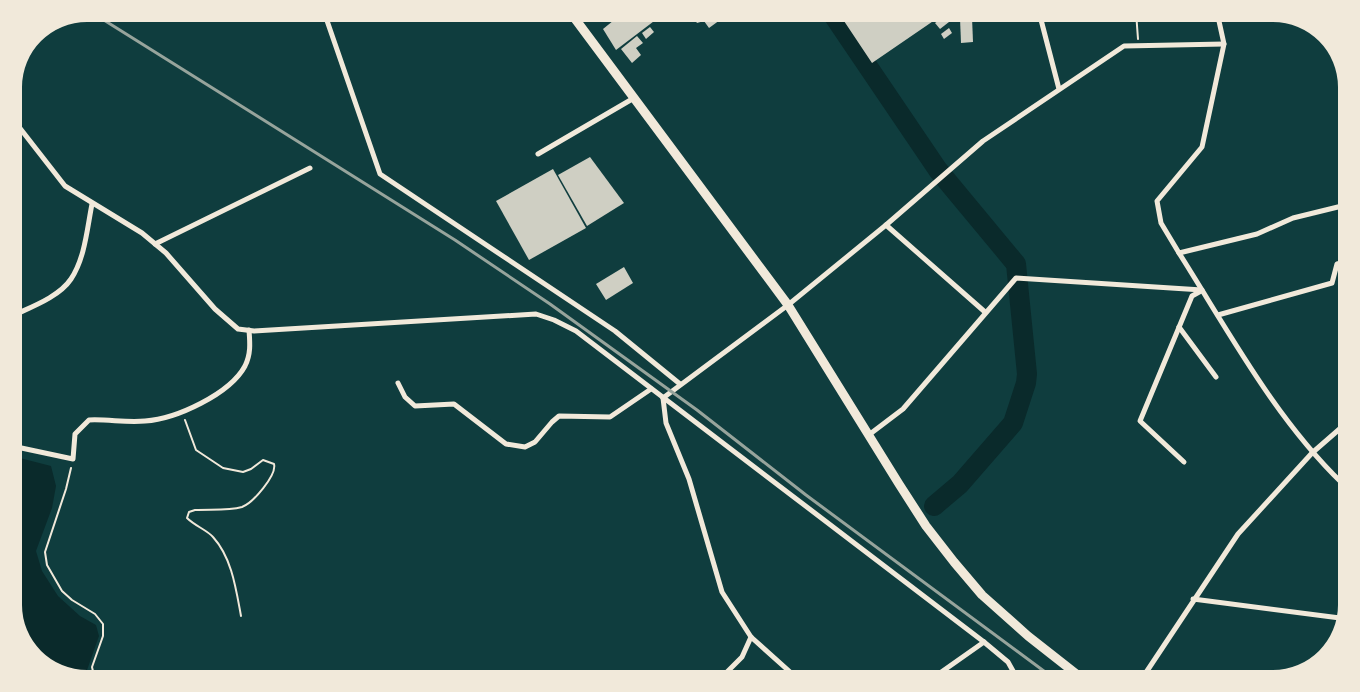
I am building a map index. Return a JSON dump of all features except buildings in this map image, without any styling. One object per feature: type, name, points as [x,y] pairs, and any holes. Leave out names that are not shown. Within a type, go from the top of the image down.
[{"type":"main road","points":[[578,23],[788,305],[926,526],[982,595],[1072,670]]},
{"type":"street","points":[[328,23],[380,174],[615,331],[680,384]]},
{"type":"street","points":[[1042,23],[1059,89]]},
{"type":"street","points":[[1219,23],[1224,44],[1202,147],[1157,201],[1161,223],[1242,355],[1312,453],[1338,479]]},
{"type":"street","points":[[663,398],[788,305],[984,141],[1124,46],[1224,44]]},
{"type":"street","points":[[538,154],[634,98]]},
{"type":"street","points":[[23,132],[65,186],[142,233],[166,253],[215,309],[238,328],[249,330],[536,314],[554,320],[576,332],[984,642],[1008,662],[1012,670]]},
{"type":"street","points":[[155,244],[310,168]]},
{"type":"street","points":[[23,310],[56,293],[70,280],[81,256],[92,204]]},
{"type":"street","points":[[1179,253],[1257,234],[1293,218],[1337,207]]},
{"type":"street","points":[[886,225],[985,312]]},
{"type":"street","points":[[1218,315],[1332,283],[1337,264]]},
{"type":"street","points":[[870,434],[903,409],[1016,278],[1202,290]]},
{"type":"street","points":[[1184,462],[1140,421],[1192,296],[1202,290]]},
{"type":"street","points":[[1179,327],[1216,376]]},
{"type":"street","points":[[23,448],[73,459],[75,434],[89,420],[146,421],[168,418],[182,412],[226,387],[244,368],[251,350],[249,330]]},
{"type":"street","points":[[398,383],[405,397],[415,406],[454,404],[506,444],[525,447],[535,442],[560,416],[610,417],[651,389]]},
{"type":"street","points":[[663,398],[666,423],[689,479],[722,592],[751,637],[788,670]]},
{"type":"street","points":[[1147,670],[1238,534],[1312,453],[1338,431]]},
{"type":"street","points":[[1193,599],[1336,617]]},
{"type":"street","points":[[729,670],[742,657],[751,637]]},
{"type":"street","points":[[944,670],[984,642]]},
{"type":"path","points":[[1137,23],[1138,45]]},
{"type":"path","points":[[182,412],[196,450],[215,464],[234,472],[251,469],[263,459],[274,464],[275,469],[268,483],[243,506],[195,510],[189,512],[187,518],[215,538],[224,554],[233,576],[241,616]]},
{"type":"path","points":[[73,459],[66,489],[45,552],[47,565],[62,591],[95,614],[103,624],[103,636],[93,670]]},
{"type":"water","points":[[23,459],[51,466],[56,486],[52,508],[36,551],[42,571],[58,596],[80,616],[96,625],[99,636],[87,670],[70,667],[51,659],[33,641],[29,633],[23,609]]},
{"type":"waterway","points":[[838,23],[938,170],[1016,264],[1027,374],[1013,423],[960,484],[934,506]]},
{"type":"railway","points":[[109,23],[455,240],[550,304],[697,410],[806,495],[1042,670]]}]
